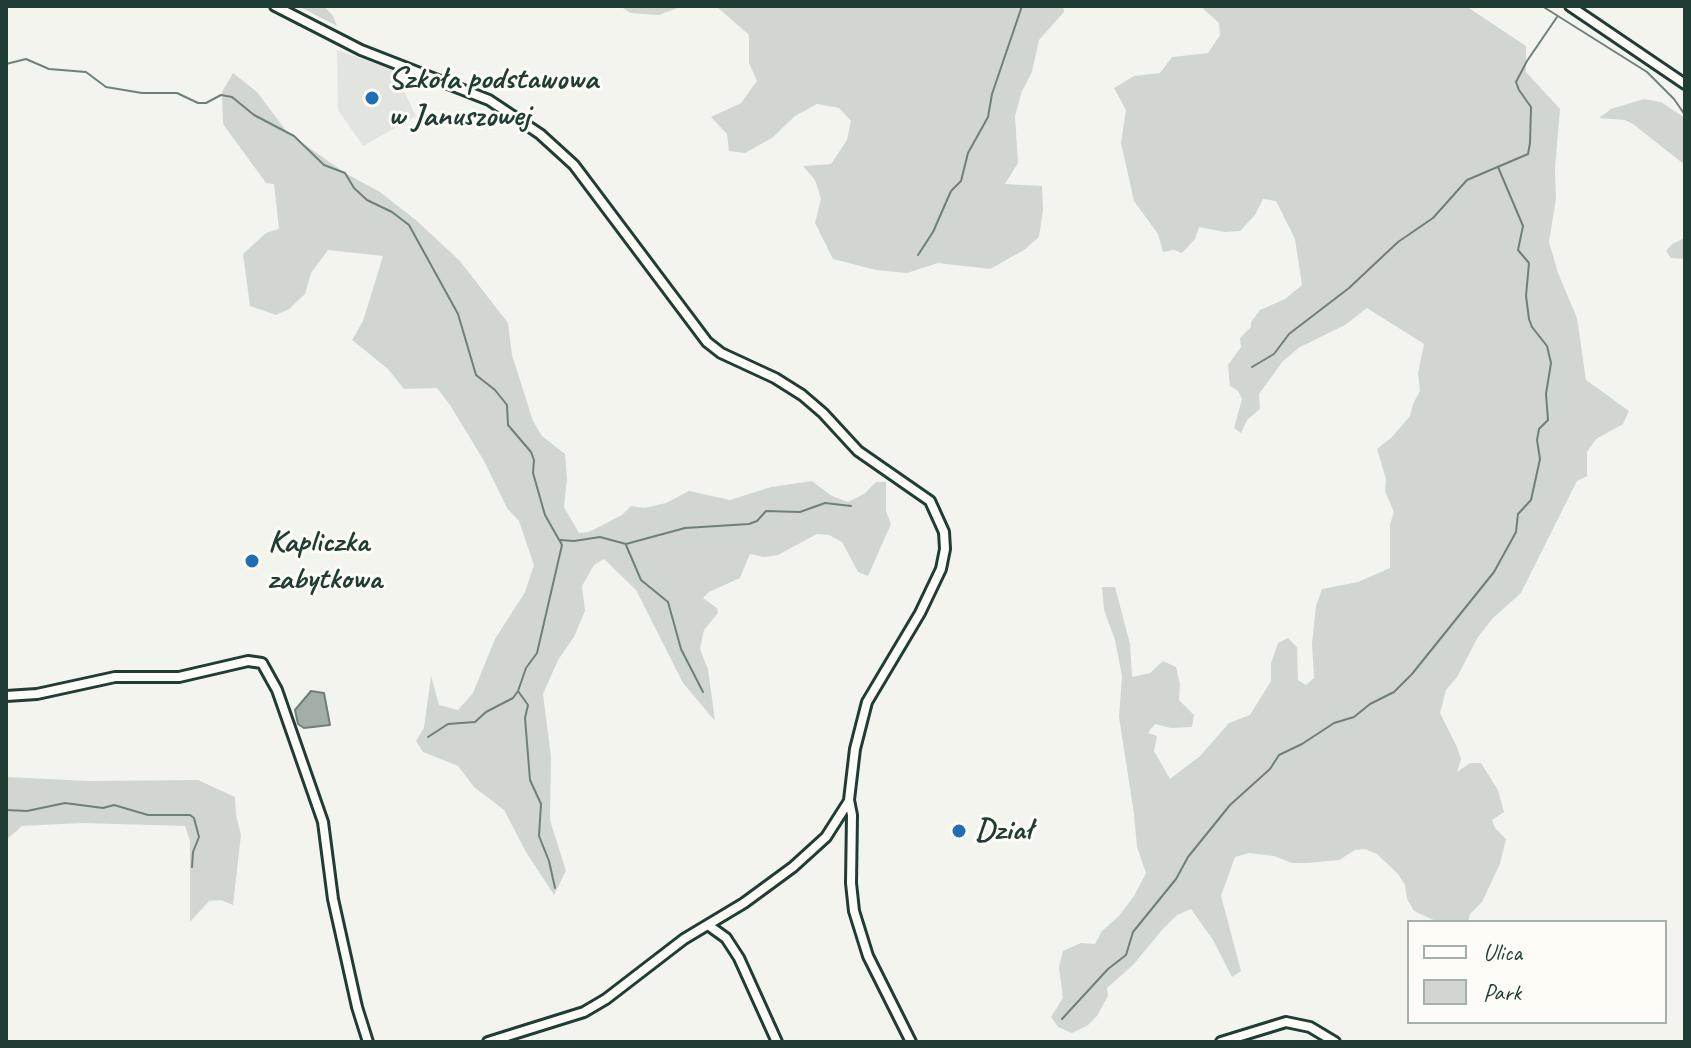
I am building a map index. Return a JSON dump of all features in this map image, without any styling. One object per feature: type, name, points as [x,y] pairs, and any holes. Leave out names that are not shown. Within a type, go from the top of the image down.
[{"type":"street","points":[[275,6],[361,50],[489,100],[540,134],[574,165],[707,342],[721,353],[775,378],[802,395],[858,451],[930,501],[944,532],[941,569],[920,613],[867,702],[859,728],[849,800],[854,911],[868,956],[911,1042]]},
{"type":"street","points":[[1570,6],[1685,84]]},
{"type":"street","points":[[6,696],[37,694],[115,677],[179,677],[248,661],[262,663],[277,690],[323,822],[336,912],[368,1042]]},
{"type":"street","points":[[488,1042],[584,1012],[793,867],[826,837],[849,800]]},
{"type":"street","points":[[708,925],[726,938],[739,958],[777,1042]]},
{"type":"street","points":[[1221,1042],[1286,1022],[1310,1027],[1335,1042]]},
{"type":"shaded area","name":"Szkoła podstawowa w Januszowej","points":[[337,50],[394,70],[416,116],[363,146],[338,110]]},
{"type":"shaded area","points":[[311,691],[324,693],[330,725],[304,728],[298,724],[295,710]]},
{"type":"green space","points":[[298,6],[324,6],[337,26]]},
{"type":"green space","points":[[620,6],[683,6],[659,15],[630,13]]},
{"type":"green space","points":[[716,6],[1063,6],[1064,12],[1039,40],[1032,72],[1022,91],[1015,116],[1018,163],[1005,184],[1042,186],[1043,210],[1039,237],[1024,250],[990,269],[938,263],[907,273],[876,270],[833,259],[815,223],[821,199],[815,180],[803,166],[831,164],[847,140],[851,121],[839,108],[817,104],[795,116],[772,138],[745,153],[729,151],[727,134],[711,117],[741,103],[757,81],[749,63],[749,35]]},
{"type":"green space","points":[[1200,6],[1466,6],[1526,46],[1526,72],[1560,109],[1556,199],[1549,242],[1577,318],[1586,380],[1629,411],[1623,424],[1596,439],[1587,452],[1587,476],[1577,481],[1521,593],[1493,618],[1478,637],[1457,677],[1446,690],[1440,713],[1461,759],[1457,772],[1470,763],[1481,763],[1498,790],[1504,812],[1492,820],[1506,839],[1500,864],[1482,902],[1470,914],[1468,920],[1434,920],[1414,911],[1398,874],[1377,854],[1365,849],[1355,850],[1339,860],[1307,863],[1292,863],[1274,856],[1249,853],[1235,857],[1221,896],[1241,971],[1232,977],[1213,940],[1191,909],[1177,915],[1162,930],[1133,965],[1107,988],[1108,996],[1097,1016],[1072,1033],[1058,1027],[1051,1017],[1063,998],[1059,967],[1063,951],[1081,943],[1095,944],[1102,931],[1119,916],[1134,896],[1146,873],[1137,847],[1119,717],[1122,676],[1115,640],[1104,610],[1102,587],[1115,587],[1130,644],[1132,677],[1150,673],[1163,661],[1176,667],[1180,684],[1179,700],[1194,715],[1192,727],[1171,728],[1155,724],[1148,733],[1157,736],[1154,751],[1170,779],[1200,756],[1229,723],[1250,715],[1271,681],[1271,663],[1278,643],[1288,638],[1297,647],[1298,680],[1306,685],[1314,678],[1312,644],[1316,606],[1322,589],[1358,582],[1390,568],[1390,524],[1394,512],[1385,491],[1386,479],[1377,449],[1410,416],[1420,391],[1418,373],[1424,344],[1367,308],[1345,325],[1300,347],[1283,361],[1259,394],[1260,409],[1247,420],[1241,433],[1234,428],[1242,399],[1238,391],[1230,386],[1228,365],[1241,347],[1240,338],[1251,327],[1260,310],[1285,299],[1302,285],[1295,239],[1276,201],[1263,199],[1255,215],[1240,231],[1225,232],[1199,227],[1195,239],[1182,253],[1174,250],[1163,252],[1158,234],[1134,201],[1121,143],[1126,110],[1114,88],[1134,76],[1160,73],[1172,57],[1208,53],[1220,35],[1219,23]]},
{"type":"green space","points":[[233,73],[257,92],[287,132],[345,173],[380,192],[417,221],[460,261],[508,323],[512,355],[533,421],[542,436],[565,454],[567,479],[564,507],[579,533],[589,532],[622,515],[631,506],[644,508],[666,503],[689,491],[730,500],[771,487],[812,481],[832,496],[848,502],[864,494],[876,482],[886,482],[886,511],[891,524],[868,576],[858,572],[842,542],[829,535],[817,534],[778,555],[764,557],[750,554],[740,578],[709,592],[703,598],[717,608],[718,613],[704,630],[700,649],[708,669],[715,721],[683,683],[636,590],[604,559],[594,565],[582,586],[585,611],[543,694],[551,757],[550,820],[566,871],[554,895],[504,810],[474,787],[458,766],[423,752],[416,741],[424,728],[431,676],[439,705],[458,710],[473,693],[495,639],[525,592],[534,565],[519,521],[507,508],[484,461],[437,388],[404,389],[388,369],[352,340],[363,321],[383,256],[328,250],[311,273],[305,294],[289,309],[276,315],[250,306],[243,254],[266,233],[279,229],[274,184],[266,183],[223,124],[222,92]]},
{"type":"green space","points":[[1644,99],[1661,102],[1685,118],[1685,165],[1633,124],[1625,120],[1599,118],[1611,109]]},
{"type":"green space","points":[[1685,238],[1685,259],[1671,258],[1666,251]]},
{"type":"green space","points":[[6,777],[89,781],[198,780],[235,797],[241,835],[233,905],[221,900],[209,901],[190,922],[190,841],[185,826],[82,823],[22,826],[6,840]]},
{"type":"waterway","points":[[918,255],[933,232],[951,191],[961,181],[968,153],[988,117],[992,94],[1022,6]]},
{"type":"waterway","points":[[1542,6],[1647,72],[1685,115]]},
{"type":"waterway","points":[[1252,367],[1274,354],[1289,334],[1349,288],[1398,242],[1433,218],[1467,180],[1528,154],[1531,107],[1516,82],[1557,17]]},
{"type":"waterway","points":[[6,64],[26,59],[49,69],[86,72],[106,87],[142,93],[177,93],[198,103],[206,103],[221,95],[232,97],[254,115],[294,136],[324,165],[345,173],[354,188],[367,200],[392,212],[409,225],[458,314],[476,375],[495,390],[507,405],[508,425],[531,452],[533,473],[545,515],[562,545],[537,653],[526,668],[518,691],[528,705],[525,718],[530,780],[541,804],[539,836],[555,888]]},
{"type":"waterway","points":[[1062,1019],[1108,969],[1126,955],[1133,932],[1230,805],[1270,769],[1279,755],[1334,723],[1354,717],[1370,704],[1394,692],[1494,572],[1516,532],[1518,514],[1531,500],[1540,459],[1537,440],[1539,429],[1548,420],[1546,394],[1551,363],[1547,346],[1529,319],[1526,296],[1529,263],[1518,250],[1523,226],[1498,167]]},
{"type":"waterway","points":[[560,540],[600,537],[626,544],[685,528],[749,524],[757,521],[766,511],[800,512],[825,503],[851,506]]},
{"type":"waterway","points":[[626,545],[641,580],[668,602],[681,649],[703,692]]},
{"type":"waterway","points":[[428,737],[448,724],[475,722],[486,712],[513,698],[518,691]]},
{"type":"waterway","points":[[6,810],[27,811],[65,803],[103,808],[114,805],[148,815],[190,815],[194,818],[199,837],[193,852],[192,867]]},
{"type":"place","name":"Szkoła podstawowa w Januszowej","points":[[372,98]]},
{"type":"place","name":"Kapliczka zabytkowa","points":[[252,561]]},
{"type":"place","name":"Dział","points":[[959,831]]}]
